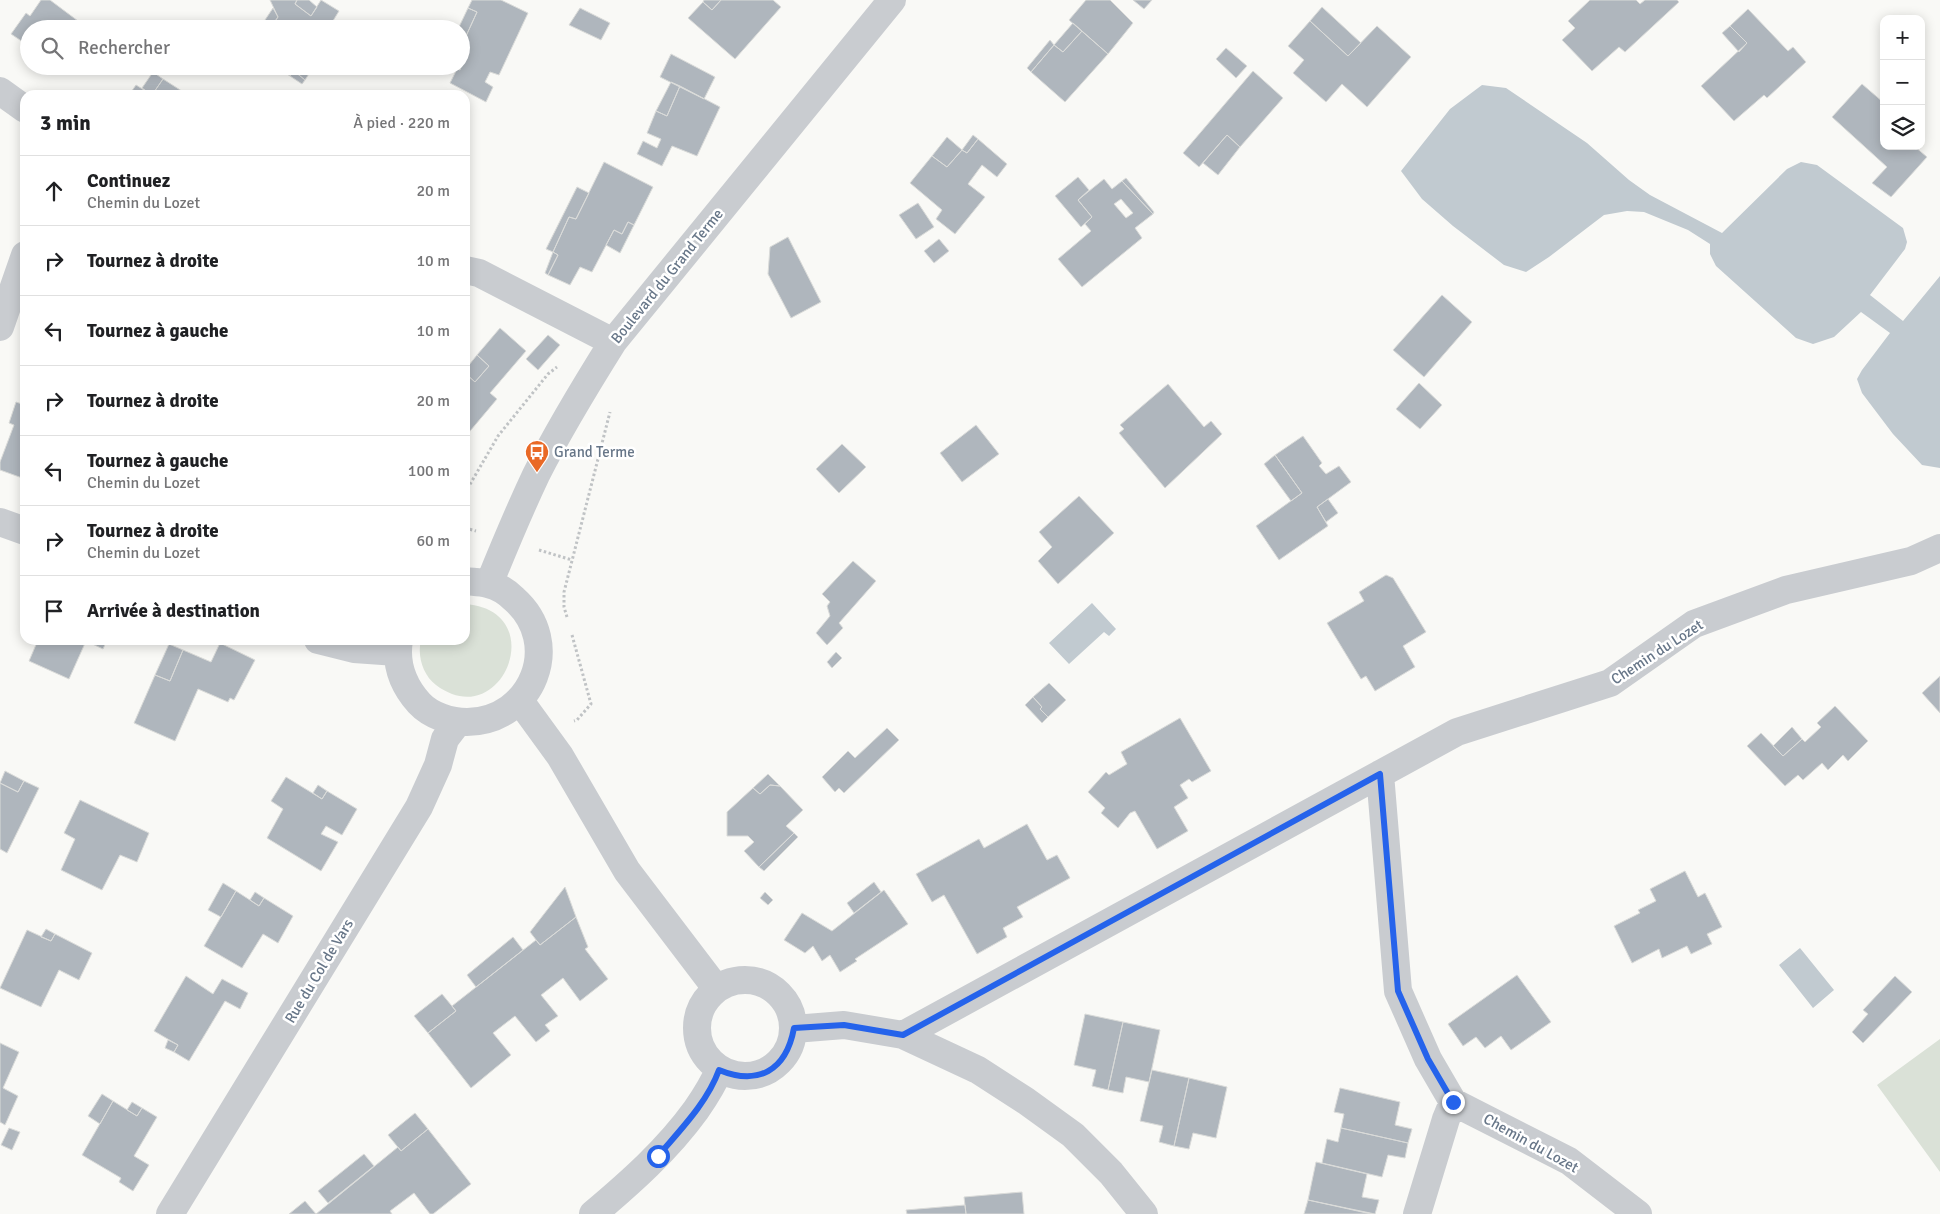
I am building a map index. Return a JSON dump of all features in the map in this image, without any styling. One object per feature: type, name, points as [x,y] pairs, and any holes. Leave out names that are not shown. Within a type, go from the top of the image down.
[{"type":"street","name":"Boulevard du Grand Terme","points":[[477,583],[506,540],[537,473],[612,342],[892,0]]},
{"type":"street","points":[[0,91],[20,105]]},
{"type":"street","points":[[0,327],[20,270]]},
{"type":"street","points":[[470,271],[479,273],[612,342]]},
{"type":"street","points":[[0,522],[20,529]]},
{"type":"street","name":"Chemin du Lozet","points":[[903,1035],[1457,732],[1610,683],[1694,624],[1786,590],[1911,561],[1940,548]]},
{"type":"street","points":[[338,645],[354,649],[398,646],[400,672],[408,690],[421,705],[438,716],[458,722],[480,722],[501,714],[520,701],[532,684],[538,664],[539,644],[534,624],[523,606],[507,593],[477,583]]},
{"type":"street","points":[[520,701],[560,756],[628,871],[716,988]]},
{"type":"street","name":"Rue du Col de Vars","points":[[170,1214],[419,807],[438,765],[445,739],[458,722]]},
{"type":"street","points":[[1380,774],[1398,991],[1428,1059],[1453,1102],[1417,1214]]},
{"type":"street","points":[[750,979],[768,985],[781,996],[790,1011],[794,1028],[790,1045],[781,1060],[768,1071],[752,1077],[734,1076],[719,1070],[705,1057],[697,1039],[697,1020],[703,1002],[716,988],[732,980],[750,979]]},
{"type":"street","points":[[794,1028],[844,1025],[903,1035],[978,1070],[1066,1130],[1112,1173],[1144,1214]]},
{"type":"street","points":[[592,1214],[658,1156],[686,1124],[714,1084],[719,1070]]},
{"type":"street","name":"Chemin du Lozet","points":[[1453,1102],[1569,1160],[1638,1214]]},
{"type":"path","points":[[470,484],[498,436],[548,374],[562,363]]},
{"type":"path","points":[[569,625],[564,607],[564,592],[612,403]]},
{"type":"path","points":[[538,550],[572,560]]},
{"type":"path","points":[[567,723],[577,720],[591,704],[572,634]]},
{"type":"shaded area","points":[[1482,85],[1506,88],[1587,143],[1629,180],[1650,195],[1722,233],[1787,169],[1801,162],[1817,165],[1903,228],[1907,242],[1905,249],[1870,295],[1903,321],[1940,276],[1940,468],[1922,465],[1893,434],[1862,393],[1857,379],[1890,333],[1861,312],[1834,337],[1813,344],[1796,338],[1716,266],[1710,254],[1710,244],[1688,230],[1644,212],[1627,211],[1604,215],[1526,272],[1504,265],[1453,226],[1422,199],[1401,171],[1450,109]]},
{"type":"shaded area","points":[[1092,603],[1116,629],[1109,636],[1104,632],[1069,664],[1049,643]]},
{"type":"shaded area","points":[[470,605],[491,611],[506,626],[511,645],[508,666],[497,683],[481,694],[460,696],[431,681],[422,665],[420,646],[470,645]]},
{"type":"shaded area","points":[[1800,948],[1834,990],[1813,1008],[1779,965]]},
{"type":"shaded area","points":[[1940,1039],[1940,1172],[1877,1085]]},
{"type":"building","points":[[41,0],[50,0],[77,20],[21,20],[26,13],[30,16]]},
{"type":"building","points":[[270,0],[297,0],[295,4],[311,16],[321,0],[339,11],[334,20],[276,20],[278,17]]},
{"type":"building","points":[[297,0],[309,0],[317,7],[311,16],[295,4]]},
{"type":"building","points":[[472,0],[501,0],[528,13],[499,75],[490,72],[485,82],[493,87],[486,102],[470,94],[470,90],[463,90],[450,83],[454,75],[470,75],[470,27],[477,12],[468,8]]},
{"type":"building","points":[[704,0],[721,0],[712,10],[703,2]]},
{"type":"building","points":[[721,0],[773,0],[781,7],[735,59],[688,18],[703,2],[712,10]]},
{"type":"building","points":[[1086,0],[1110,0],[1133,23],[1108,54],[1069,20]]},
{"type":"building","points":[[1133,0],[1152,0],[1144,9]]},
{"type":"building","points":[[1590,0],[1636,0],[1640,4],[1645,0],[1677,0],[1679,2],[1625,52],[1619,47],[1592,71],[1562,40],[1575,28],[1568,21]]},
{"type":"building","points":[[1322,7],[1361,43],[1348,56],[1310,21]]},
{"type":"building","points":[[273,8],[278,17],[276,20],[265,20]]},
{"type":"building","points":[[468,8],[477,12],[470,27],[470,20],[462,20]]},
{"type":"building","points":[[580,8],[610,23],[601,40],[569,25]]},
{"type":"building","points":[[1748,9],[1788,51],[1793,47],[1806,62],[1767,98],[1764,95],[1734,121],[1701,86],[1747,43],[1730,26]]},
{"type":"building","points":[[20,21],[20,40],[11,34]]},
{"type":"building","points":[[1310,21],[1348,56],[1377,26],[1411,57],[1367,107],[1342,84],[1326,102],[1293,73],[1304,60],[1288,46]]},
{"type":"building","points":[[1073,23],[1082,31],[1063,52],[1054,45]]},
{"type":"building","points":[[1730,26],[1747,43],[1739,52],[1722,33]]},
{"type":"building","points":[[1082,31],[1108,54],[1065,102],[1031,72],[1054,45],[1063,52]]},
{"type":"building","points":[[1050,40],[1054,45],[1031,72],[1027,68]]},
{"type":"building","points":[[1226,48],[1247,66],[1236,78],[1216,59]]},
{"type":"building","points":[[671,54],[715,77],[704,99],[660,77]]},
{"type":"building","points":[[1253,71],[1283,98],[1240,147],[1227,135],[1199,167],[1183,153]]},
{"type":"building","points":[[151,75],[157,75],[163,79],[155,90],[145,90],[142,88]]},
{"type":"building","points":[[299,75],[308,75],[305,80]]},
{"type":"building","points":[[299,75],[305,80],[302,84],[290,76]]},
{"type":"building","points":[[163,79],[180,90],[155,90]]},
{"type":"building","points":[[671,82],[680,86],[667,116],[656,111]]},
{"type":"building","points":[[1862,84],[1880,100],[1880,150],[1919,150],[1927,157],[1891,197],[1872,183],[1887,167],[1832,117]]},
{"type":"building","points":[[136,85],[144,90],[132,90]]},
{"type":"building","points":[[680,86],[720,107],[697,156],[672,146],[662,166],[637,154],[643,141],[657,148],[661,139],[647,133],[656,111],[667,116]]},
{"type":"building","points":[[973,135],[978,139],[967,153],[962,150]]},
{"type":"building","points":[[1227,135],[1240,147],[1218,175],[1203,163]]},
{"type":"building","points":[[947,137],[962,150],[947,167],[932,156]]},
{"type":"building","points":[[978,139],[1007,164],[997,177],[982,165],[968,184],[985,197],[955,234],[936,219],[942,210],[910,183],[932,156],[947,167],[962,150],[967,153]]},
{"type":"building","points":[[604,162],[653,187],[634,225],[628,222],[622,234],[614,230],[592,272],[580,267],[570,285],[548,275],[558,255],[553,252],[569,217],[576,219]]},
{"type":"building","points":[[1078,177],[1089,190],[1078,200],[1092,217],[1081,227],[1055,196]]},
{"type":"building","points":[[1126,178],[1154,212],[1153,214],[1122,181]]},
{"type":"building","points":[[1104,179],[1112,189],[1122,181],[1153,214],[1135,228],[1142,238],[1082,287],[1058,259],[1091,231],[1085,224],[1092,217],[1078,200]],"holes":[[[1121,199],[1133,213],[1126,218],[1114,204]]]},
{"type":"building","points":[[577,187],[589,193],[576,219],[569,217],[553,252],[546,249]]},
{"type":"building","points":[[918,203],[934,227],[916,239],[899,215]]},
{"type":"building","points":[[628,222],[634,225],[620,253],[606,245],[614,230],[622,234]]},
{"type":"building","points":[[788,237],[821,302],[791,318],[768,274],[770,247]]},
{"type":"building","points":[[939,239],[949,251],[934,263],[924,251]]},
{"type":"building","points":[[553,252],[558,255],[548,275],[545,273]]},
{"type":"building","points":[[1442,295],[1472,322],[1424,377],[1393,350]]},
{"type":"building","points":[[500,328],[526,351],[490,393],[497,399],[470,431],[470,378],[475,382],[489,366],[477,355]]},
{"type":"building","points":[[548,335],[560,345],[538,370],[526,359]]},
{"type":"building","points":[[477,355],[489,366],[475,382],[470,378],[470,364]]},
{"type":"building","points":[[1419,383],[1442,405],[1420,429],[1396,409]]},
{"type":"building","points":[[1168,384],[1204,427],[1211,421],[1222,434],[1165,488],[1119,433],[1124,429],[1120,425]]},
{"type":"building","points":[[16,402],[20,403],[20,477],[0,470],[0,462],[14,425],[9,423]]},
{"type":"building","points":[[976,425],[999,454],[962,482],[940,453]]},
{"type":"building","points":[[1303,436],[1322,463],[1319,466],[1326,474],[1339,466],[1351,482],[1317,507],[1328,526],[1279,560],[1256,526],[1302,493],[1275,455]]},
{"type":"building","points":[[842,444],[866,467],[839,493],[816,469]]},
{"type":"building","points":[[1275,455],[1302,493],[1291,501],[1264,464]]},
{"type":"building","points":[[1079,496],[1114,533],[1058,584],[1038,561],[1052,547],[1039,532]]},
{"type":"building","points":[[1328,499],[1338,513],[1326,522],[1317,507]]},
{"type":"building","points":[[853,561],[876,581],[839,623],[843,628],[827,645],[816,633],[830,616],[827,606],[830,602],[822,594]]},
{"type":"building","points":[[1386,575],[1393,578],[1426,632],[1403,646],[1415,667],[1375,691],[1366,676],[1361,679],[1327,623],[1364,601],[1359,592]]},
{"type":"building","points":[[36,645],[84,645],[69,679],[29,661]]},
{"type":"building","points":[[94,645],[105,645],[103,649]]},
{"type":"building","points":[[169,645],[183,650],[170,681],[155,675]]},
{"type":"building","points":[[219,645],[224,645],[255,660],[234,700],[230,698],[228,702],[198,689],[175,741],[134,723],[155,675],[170,681],[183,650],[211,662]]},
{"type":"building","points":[[836,652],[842,658],[832,668],[827,662]]},
{"type":"building","points":[[1940,676],[1940,713],[1922,693]]},
{"type":"building","points":[[1049,683],[1066,700],[1048,717],[1040,709],[1042,707],[1033,697]]},
{"type":"building","points":[[1033,697],[1042,707],[1040,709],[1048,717],[1042,723],[1025,705]]},
{"type":"building","points":[[1835,706],[1868,741],[1848,761],[1843,755],[1828,770],[1822,763],[1803,780],[1798,775],[1785,786],[1747,746],[1761,733],[1783,756],[1802,739],[1805,742],[1821,727],[1817,723]]},
{"type":"building","points":[[1180,718],[1211,771],[1192,782],[1189,779],[1180,785],[1188,798],[1174,807],[1188,831],[1157,849],[1135,811],[1130,813],[1118,828],[1101,813],[1105,808],[1088,792],[1106,772],[1109,775],[1127,764],[1121,752]]},
{"type":"building","points":[[1792,727],[1802,739],[1783,756],[1773,746]]},
{"type":"building","points":[[887,728],[899,740],[844,793],[839,788],[835,792],[822,777],[848,751],[855,758]]},
{"type":"building","points":[[5,771],[24,781],[18,792],[0,783]]},
{"type":"building","points":[[768,774],[780,786],[770,785],[760,794],[753,788]]},
{"type":"building","points":[[286,777],[322,799],[327,791],[357,809],[342,835],[326,826],[321,834],[338,842],[321,871],[267,838],[283,809],[271,801]]},
{"type":"building","points":[[24,781],[39,788],[7,853],[0,849],[0,783],[18,792]]},
{"type":"building","points":[[318,785],[327,791],[322,799],[313,793]]},
{"type":"building","points":[[770,785],[780,786],[803,810],[786,826],[794,833],[759,867],[744,851],[754,842],[748,836],[727,836],[727,812],[753,788],[760,794]]},
{"type":"building","points":[[80,800],[149,833],[137,862],[120,855],[102,890],[61,870],[75,839],[64,833]]},
{"type":"building","points":[[1027,824],[1047,860],[1057,855],[1070,878],[1017,907],[1023,917],[1003,928],[1007,937],[977,954],[944,895],[932,902],[916,874],[979,839],[984,848]]},
{"type":"building","points":[[794,833],[798,837],[764,871],[759,867]]},
{"type":"building","points":[[1685,871],[1698,897],[1705,893],[1722,927],[1707,934],[1712,944],[1691,954],[1687,946],[1662,958],[1659,949],[1632,963],[1614,926],[1640,913],[1638,910],[1656,901],[1650,889]]},
{"type":"building","points":[[874,882],[881,892],[854,913],[847,903]]},
{"type":"building","points":[[223,883],[236,891],[221,917],[208,910]]},
{"type":"building","points":[[565,887],[576,917],[540,945],[530,932]]},
{"type":"building","points":[[884,890],[908,924],[855,959],[857,961],[840,972],[830,955],[822,961],[813,946],[805,953],[784,940],[802,913],[832,931]]},
{"type":"building","points":[[236,891],[259,906],[264,898],[293,916],[278,943],[263,934],[242,968],[204,946]]},
{"type":"building","points":[[255,892],[264,898],[259,906],[250,900]]},
{"type":"building","points":[[765,892],[773,900],[768,905],[760,898]]},
{"type":"building","points":[[576,917],[588,947],[585,949],[608,979],[580,1001],[563,978],[541,995],[558,1016],[545,1025],[550,1031],[536,1042],[515,1016],[493,1033],[511,1055],[471,1088],[428,1033],[456,1011],[452,1006],[536,940],[540,945]]},
{"type":"building","points":[[46,929],[55,934],[51,941],[41,937]]},
{"type":"building","points":[[27,930],[51,941],[55,934],[92,953],[79,980],[59,970],[41,1007],[0,988]]},
{"type":"building","points":[[513,937],[523,950],[476,987],[467,975]]},
{"type":"building","points":[[1517,975],[1551,1022],[1511,1050],[1501,1036],[1485,1048],[1476,1037],[1463,1046],[1448,1024]]},
{"type":"building","points":[[186,976],[213,994],[222,979],[248,993],[240,1009],[225,1001],[189,1061],[174,1052],[178,1045],[154,1031]]},
{"type":"building","points":[[1895,976],[1912,992],[1863,1043],[1852,1032],[1868,1014],[1863,1010]]},
{"type":"building","points":[[442,994],[456,1011],[428,1033],[414,1016]]},
{"type":"building","points":[[1085,1014],[1123,1022],[1108,1090],[1092,1086],[1096,1070],[1074,1065]]},
{"type":"building","points":[[1123,1022],[1160,1030],[1149,1082],[1126,1077],[1123,1093],[1108,1090]]},
{"type":"building","points":[[168,1040],[178,1045],[174,1052],[165,1048]]},
{"type":"building","points":[[0,1043],[19,1052],[3,1088],[18,1096],[5,1125],[0,1122]]},
{"type":"building","points":[[1152,1070],[1189,1078],[1174,1146],[1159,1142],[1163,1126],[1140,1121]]},
{"type":"building","points":[[1189,1078],[1227,1087],[1216,1138],[1193,1133],[1189,1149],[1174,1146]]},
{"type":"building","points":[[1340,1088],[1400,1102],[1395,1125],[1412,1129],[1408,1143],[1341,1128],[1344,1114],[1334,1112]]},
{"type":"building","points":[[102,1094],[113,1101],[100,1124],[88,1116]]},
{"type":"building","points":[[113,1101],[137,1116],[142,1108],[157,1117],[134,1156],[149,1165],[133,1191],[119,1182],[121,1178],[82,1155]]},
{"type":"building","points":[[132,1102],[142,1108],[137,1116],[127,1110]]},
{"type":"building","points":[[415,1113],[428,1129],[401,1151],[388,1135]]},
{"type":"building","points":[[9,1128],[20,1132],[12,1150],[1,1145]]},
{"type":"building","points":[[1341,1128],[1408,1143],[1405,1158],[1388,1155],[1382,1177],[1322,1163],[1327,1139],[1338,1142]]},
{"type":"building","points":[[428,1129],[471,1184],[433,1214],[430,1214],[414,1193],[390,1211],[392,1214],[316,1214],[398,1147],[401,1151]]},
{"type":"building","points":[[364,1154],[374,1166],[328,1203],[318,1191]]},
{"type":"building","points":[[1316,1162],[1367,1174],[1362,1197],[1379,1200],[1375,1214],[1308,1200]]},
{"type":"building","points":[[1022,1192],[1024,1214],[966,1214],[964,1197]]},
{"type":"building","points":[[1308,1200],[1371,1214],[1304,1214]]},
{"type":"building","points":[[305,1201],[316,1214],[289,1214]]},
{"type":"building","points":[[965,1205],[966,1214],[907,1214],[906,1210]]},
{"type":"place","name":"Grand Terme","points":[[537,473]]},
{"type":"route","points":[[658,1156],[686,1124],[714,1084],[719,1070],[734,1076],[752,1077],[768,1071],[781,1060],[790,1045],[794,1028],[844,1025],[903,1035],[1380,774],[1398,991],[1428,1059],[1453,1102]]}]
